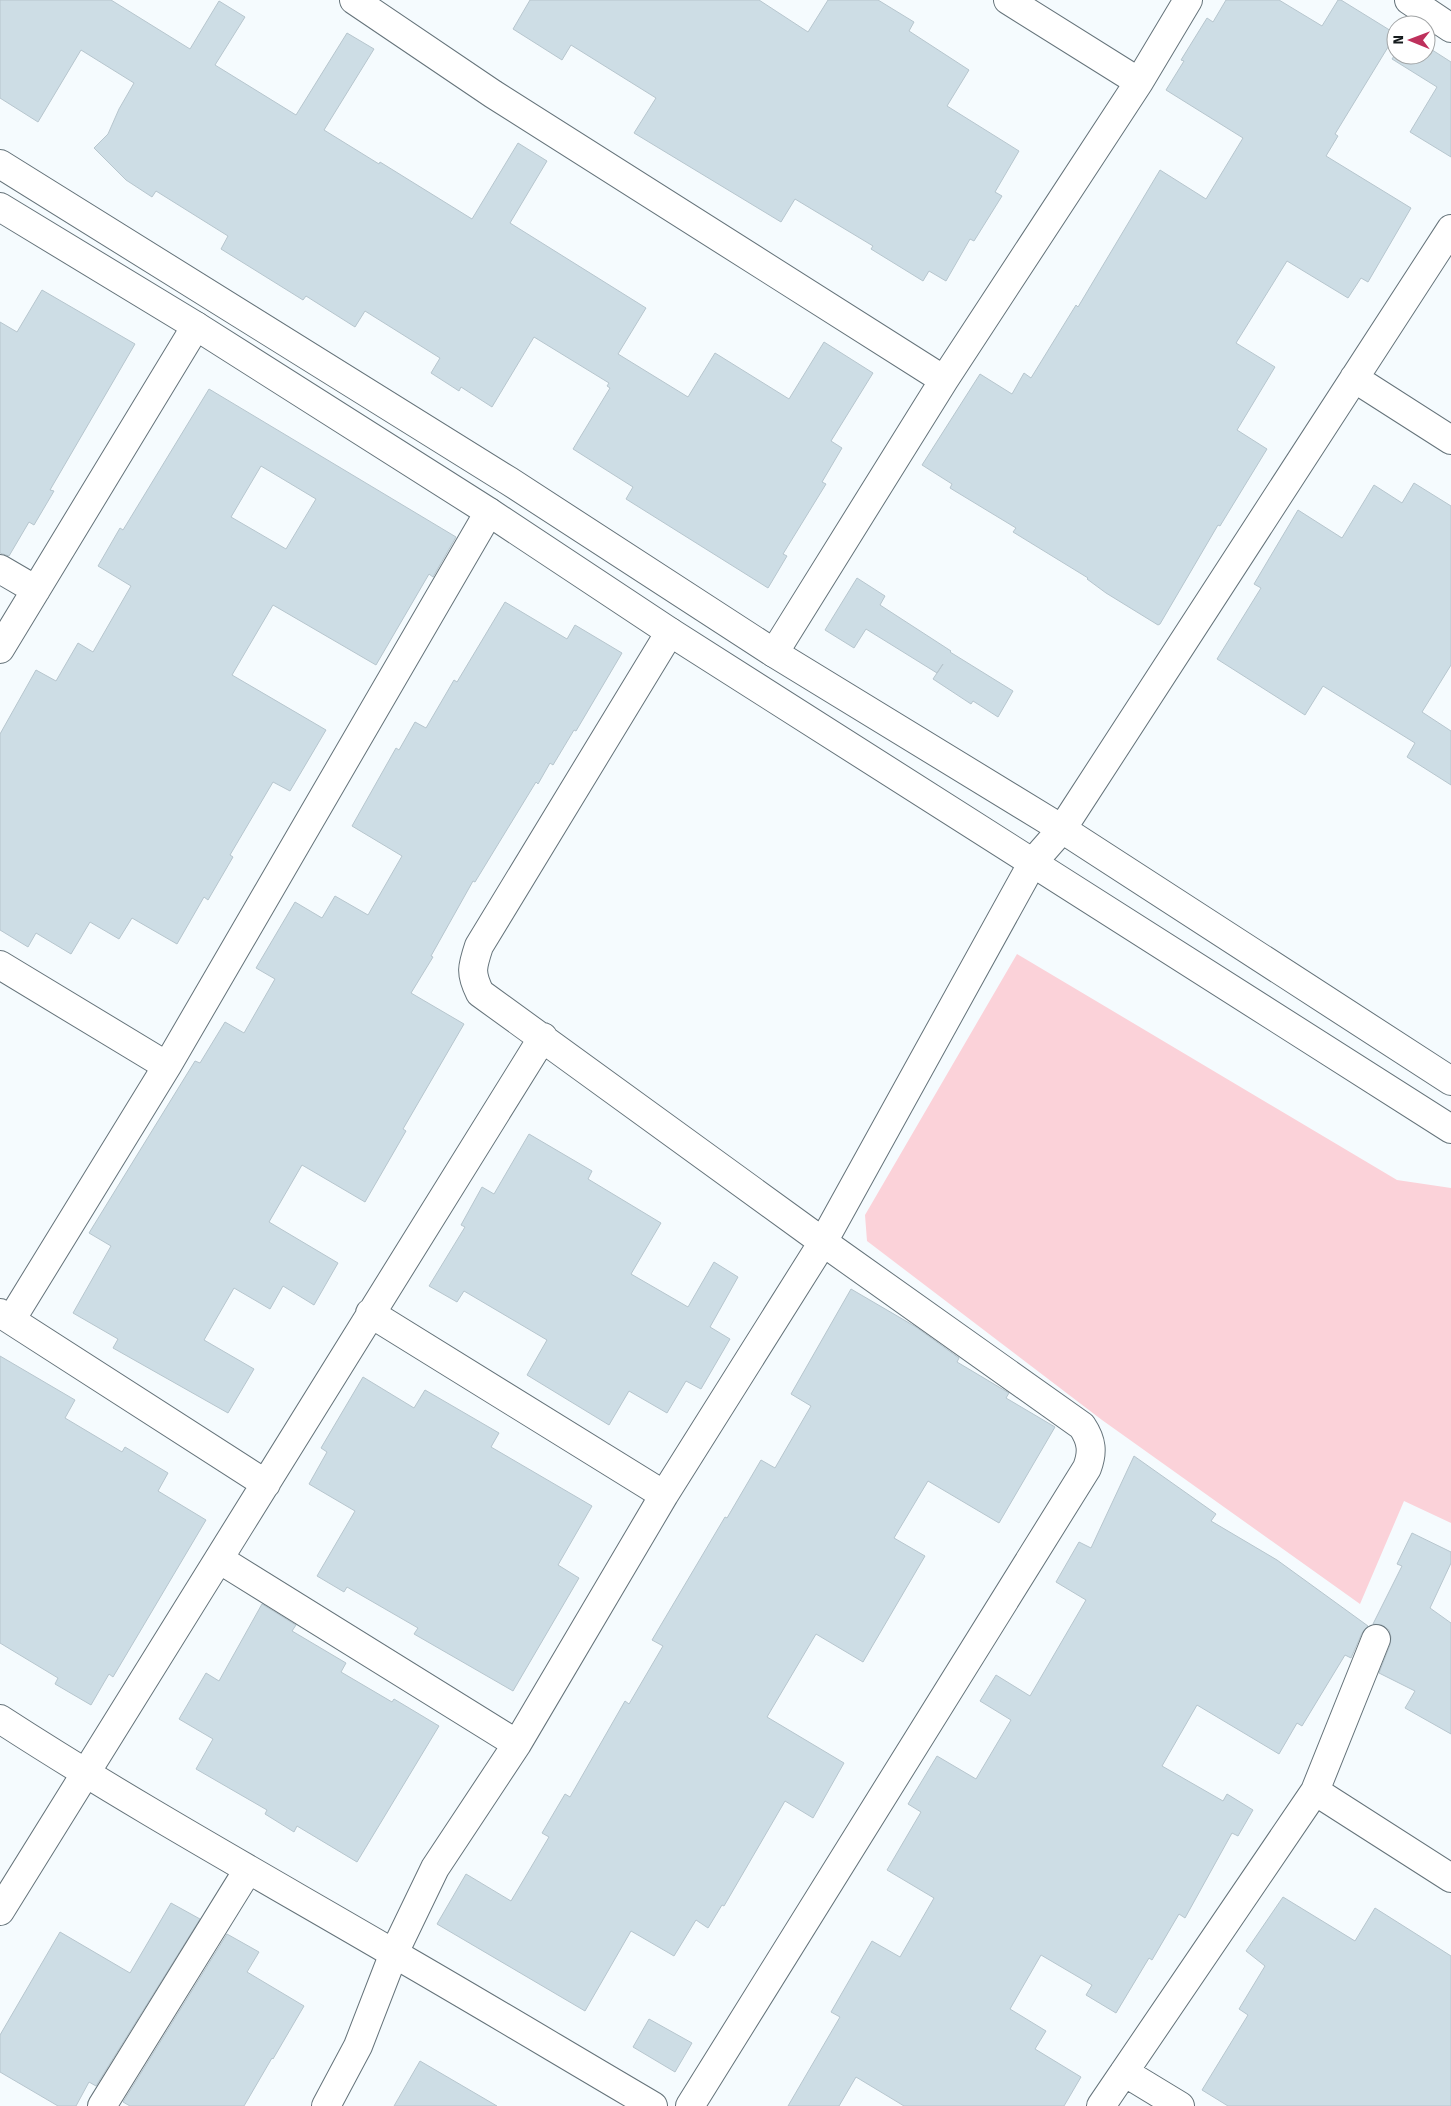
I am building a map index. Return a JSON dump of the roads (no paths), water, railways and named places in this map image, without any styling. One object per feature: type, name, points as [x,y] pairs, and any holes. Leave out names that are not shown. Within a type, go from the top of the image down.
[{"type":"street","points":[[354,0],[493,94],[944,380]]},
{"type":"street","points":[[1008,0],[1139,82]]},
{"type":"street","points":[[774,653],[944,380],[1139,82],[1188,0]]},
{"type":"street","points":[[1409,0],[1451,28]]},
{"type":"street","points":[[0,164],[500,476],[774,653],[1062,829],[1451,1081]]},
{"type":"street","points":[[0,207],[196,326],[489,512],[670,632],[1451,1129]]},
{"type":"street","points":[[326,2106],[358,2046],[394,1953],[435,1868],[517,1744],[664,1495],[823,1242],[1033,862],[1062,829],[1451,229]]},
{"type":"street","points":[[0,649],[196,326]]},
{"type":"street","points":[[1354,378],[1451,440]]},
{"type":"street","points":[[266,1484],[6,1317],[167,1066],[489,512]]},
{"type":"street","points":[[0,569],[36,590]]},
{"type":"street","points":[[670,632],[479,946],[472,966],[473,979],[480,993],[823,1242],[1082,1426],[1089,1436],[1092,1457],[1087,1468],[690,2106]]},
{"type":"street","points":[[0,965],[167,1066]]},
{"type":"street","points":[[0,1911],[543,1037]]},
{"type":"street","points":[[370,1313],[664,1495]]},
{"type":"street","points":[[219,1559],[517,1744]]},
{"type":"street","points":[[1101,2106],[1315,1791],[1376,1639]]},
{"type":"street","points":[[0,1719],[84,1773],[653,2106]]},
{"type":"street","points":[[1315,1791],[1451,1878]]},
{"type":"street","points":[[102,2106],[248,1870]]},
{"type":"street","points":[[1124,2072],[1180,2106]]}]
